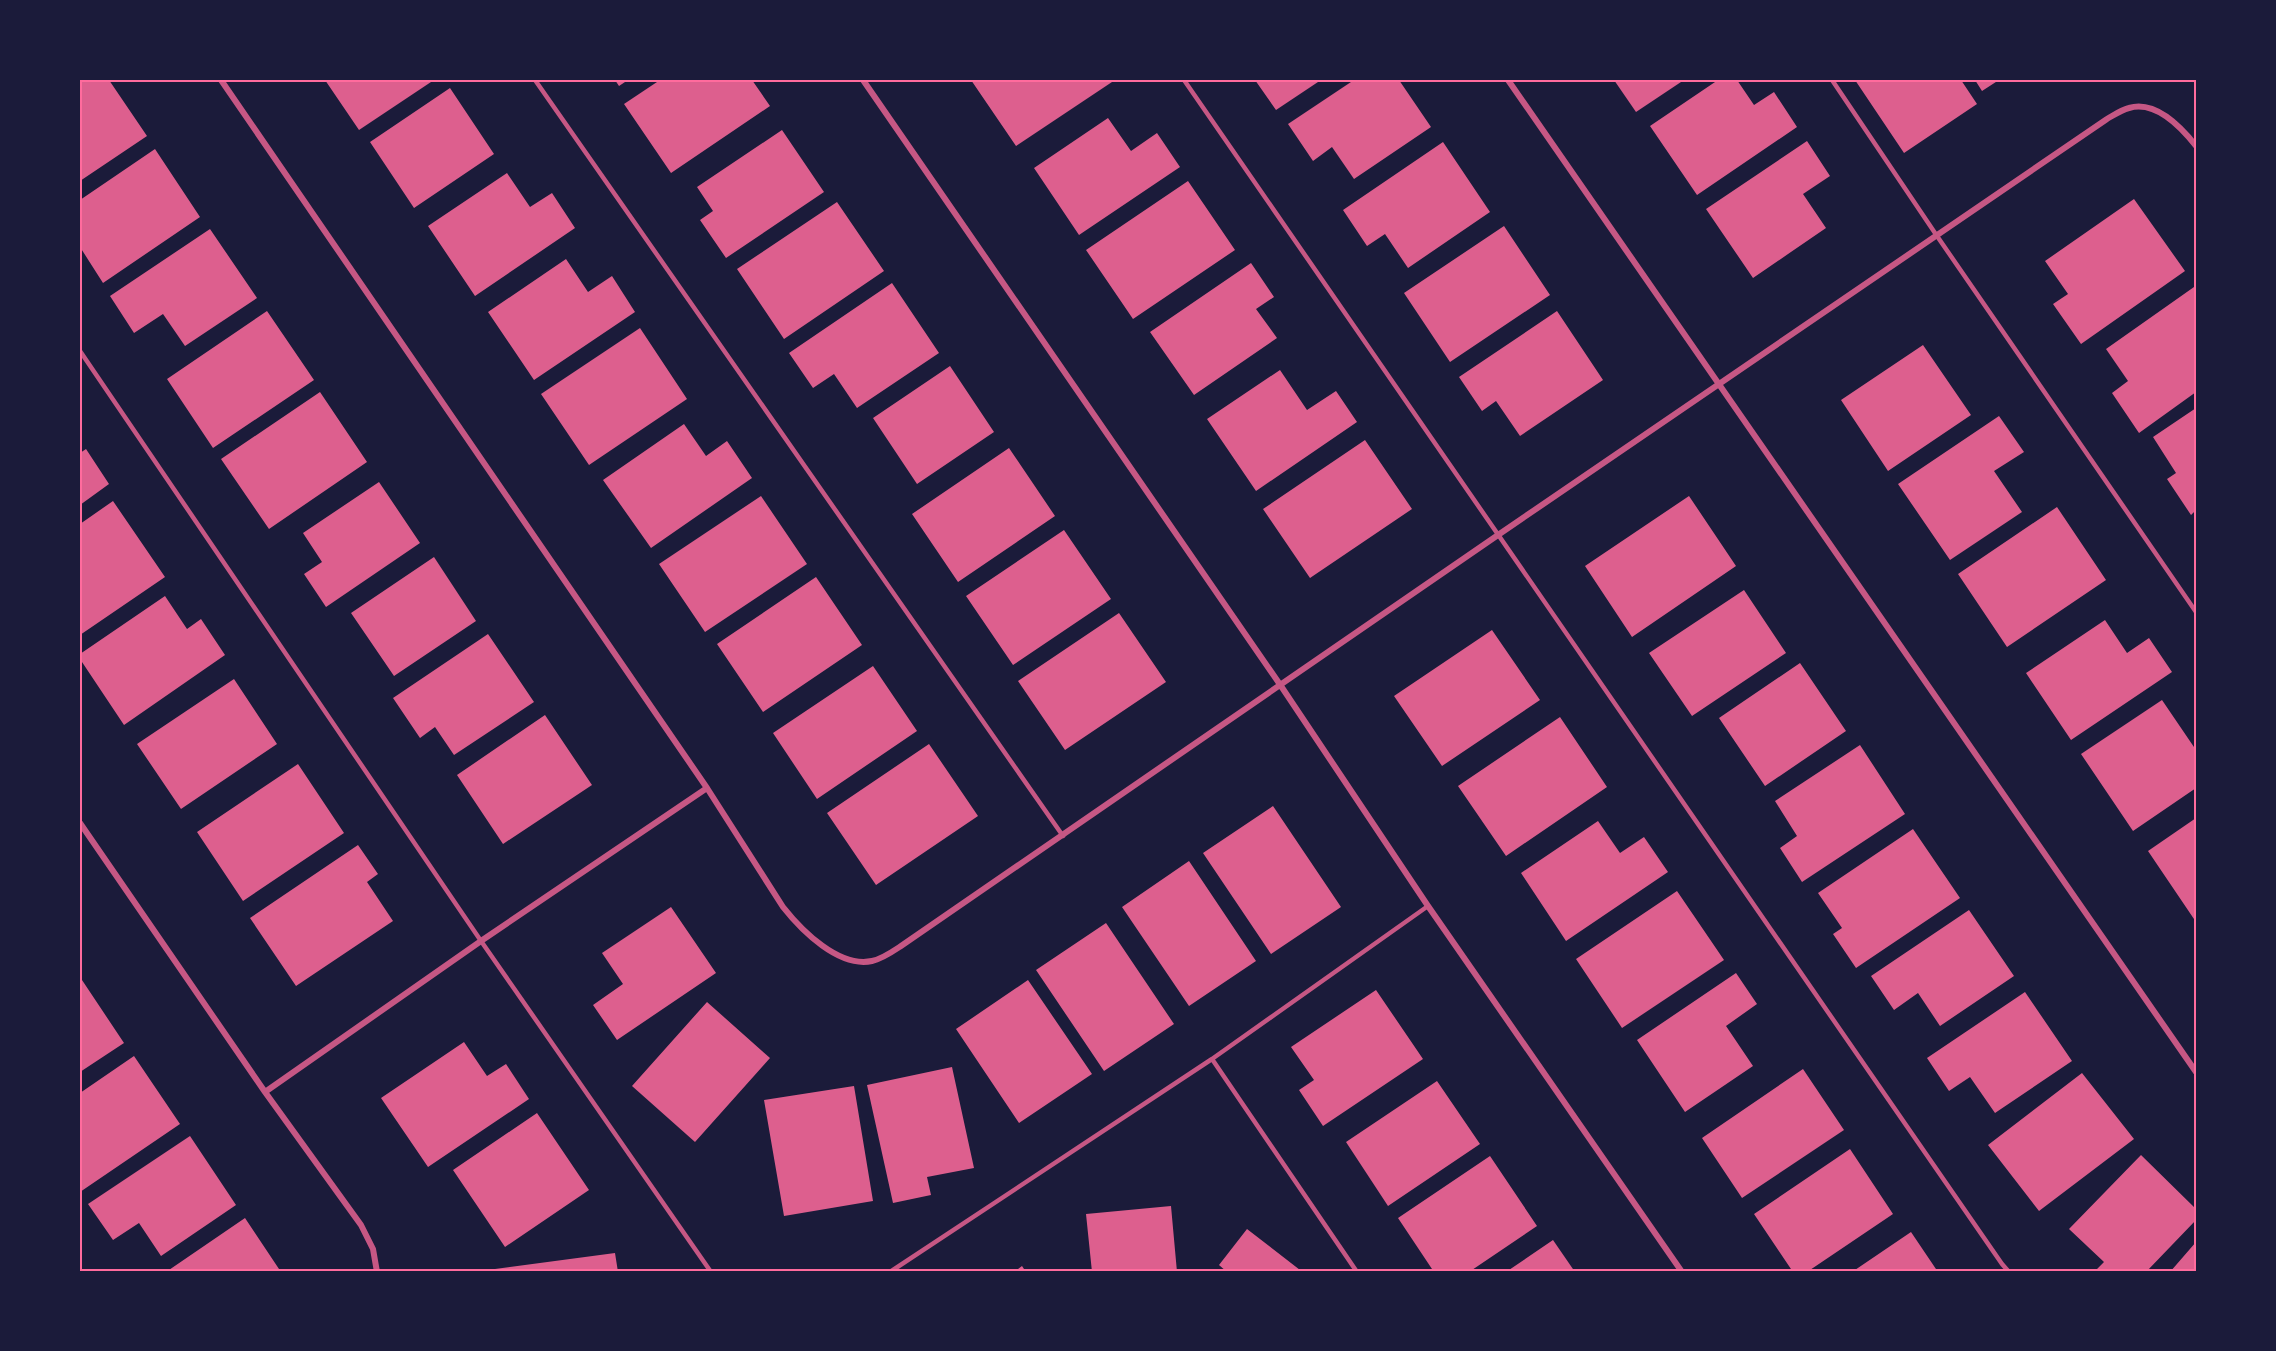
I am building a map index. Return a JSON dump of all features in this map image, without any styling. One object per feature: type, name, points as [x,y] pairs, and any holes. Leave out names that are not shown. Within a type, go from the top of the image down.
[{"type":"street","points":[[221,80],[707,788],[783,907],[796,924],[818,943],[845,959],[871,962],[888,955],[1063,836],[1498,535],[2107,119],[2129,108],[2151,108],[2174,122],[2196,146]]},
{"type":"street","points":[[863,80],[1281,686],[1428,906],[1682,1272]]},
{"type":"street","points":[[1508,80],[2196,1072]]},
{"type":"street","points":[[265,1092],[481,941],[707,788]]},
{"type":"street","points":[[80,823],[265,1092],[361,1225],[373,1249],[377,1272]]},
{"type":"lane","points":[[536,80],[1063,836]]},
{"type":"lane","points":[[1184,80],[2009,1272]]},
{"type":"lane","points":[[1832,80],[1936,236],[2196,612]]},
{"type":"lane","points":[[80,351],[481,941],[711,1272]]},
{"type":"lane","points":[[890,1272],[1212,1059],[1428,906]]},
{"type":"lane","points":[[1212,1059],[1358,1272]]},
{"type":"building","points":[[109,80],[147,136],[80,181],[80,82]]},
{"type":"building","points":[[325,80],[434,80],[359,130]]},
{"type":"building","points":[[615,80],[628,80],[619,86]]},
{"type":"building","points":[[660,80],[752,80],[770,106],[671,173],[624,104]]},
{"type":"building","points":[[971,80],[1115,80],[1016,146]]},
{"type":"building","points":[[1255,80],[1321,80],[1276,110]]},
{"type":"building","points":[[1354,80],[1399,80],[1431,127],[1354,179],[1332,147],[1313,161],[1288,124]]},
{"type":"building","points":[[1614,80],[1684,80],[1636,112]]},
{"type":"building","points":[[1718,80],[1737,80],[1754,105],[1774,92],[1797,127],[1697,195],[1650,126]]},
{"type":"building","points":[[1855,80],[1961,80],[1977,104],[1904,153]]},
{"type":"building","points":[[1975,80],[1999,80],[1982,91]]},
{"type":"building","points":[[450,88],[494,154],[414,208],[370,142]]},
{"type":"building","points":[[1108,118],[1131,151],[1157,133],[1180,167],[1079,235],[1034,168]]},
{"type":"building","points":[[782,130],[824,192],[726,258],[700,220],[713,211],[697,187]]},
{"type":"building","points":[[1807,141],[1830,176],[1803,194],[1826,228],[1753,278],[1706,209]]},
{"type":"building","points":[[1443,142],[1490,212],[1408,268],[1385,234],[1367,246],[1343,210]]},
{"type":"building","points":[[155,149],[200,217],[103,283],[80,247],[80,200]]},
{"type":"building","points":[[507,173],[530,207],[552,193],[575,228],[475,296],[428,226]]},
{"type":"building","points":[[1188,181],[1235,250],[1133,319],[1086,250]]},
{"type":"building","points":[[2134,199],[2185,271],[2081,344],[2053,304],[2068,294],[2045,261]]},
{"type":"building","points":[[837,202],[884,271],[784,339],[737,269]]},
{"type":"building","points":[[1504,226],[1550,295],[1450,362],[1404,293]]},
{"type":"building","points":[[210,229],[257,298],[185,346],[163,314],[134,333],[110,296]]},
{"type":"building","points":[[566,259],[588,292],[612,276],[635,312],[534,380],[488,312]]},
{"type":"building","points":[[1251,263],[1274,297],[1256,309],[1277,338],[1194,395],[1150,332]]},
{"type":"building","points":[[892,283],[939,353],[857,408],[834,374],[813,388],[789,353]]},
{"type":"building","points":[[2194,287],[2196,291],[2196,392],[2139,433],[2112,393],[2128,381],[2106,349]]},
{"type":"building","points":[[267,311],[314,380],[213,448],[167,379]]},
{"type":"building","points":[[1557,311],[1603,380],[1520,436],[1496,401],[1482,411],[1459,377]]},
{"type":"building","points":[[640,328],[687,399],[589,465],[541,394]]},
{"type":"building","points":[[1923,345],[1971,415],[1888,471],[1841,400]]},
{"type":"building","points":[[950,366],[994,432],[917,484],[873,418]]},
{"type":"building","points":[[1280,370],[1307,410],[1336,391],[1357,422],[1256,491],[1207,419]]},
{"type":"building","points":[[320,392],[367,462],[269,529],[221,459]]},
{"type":"building","points":[[2196,408],[2196,510],[2191,515],[2167,479],[2176,473],[2153,437]]},
{"type":"building","points":[[1999,416],[2024,452],[1994,471],[2022,512],[1950,560],[1898,484]]},
{"type":"building","points":[[684,424],[706,456],[727,441],[752,478],[651,548],[603,480]]},
{"type":"building","points":[[1365,440],[1412,509],[1310,578],[1263,509]]},
{"type":"building","points":[[1009,448],[1055,516],[958,582],[912,514]]},
{"type":"building","points":[[86,449],[109,484],[80,505],[80,453]]},
{"type":"building","points":[[379,482],[420,543],[326,607],[304,574],[322,562],[303,533]]},
{"type":"building","points":[[761,496],[807,564],[705,632],[659,564]]},
{"type":"building","points":[[1689,496],[1736,566],[1632,637],[1585,566]]},
{"type":"building","points":[[113,501],[165,577],[80,635],[80,524]]},
{"type":"building","points":[[2057,507],[2106,580],[2007,647],[1958,574]]},
{"type":"building","points":[[1064,530],[1111,599],[1013,665],[966,596]]},
{"type":"building","points":[[434,557],[476,621],[394,676],[351,613]]},
{"type":"building","points":[[816,577],[862,645],[763,712],[717,644]]},
{"type":"building","points":[[1744,590],[1786,653],[1692,716],[1649,653]]},
{"type":"building","points":[[165,596],[187,629],[201,619],[225,655],[124,725],[80,659],[80,654]]},
{"type":"building","points":[[1119,613],[1166,682],[1065,750],[1018,681]]},
{"type":"building","points":[[2105,620],[2127,653],[2149,638],[2172,672],[2071,740],[2026,673]]},
{"type":"building","points":[[1492,630],[1540,700],[1442,766],[1394,696]]},
{"type":"building","points":[[488,634],[534,702],[454,755],[435,727],[420,738],[393,698]]},
{"type":"building","points":[[1800,663],[1846,731],[1765,786],[1719,718]]},
{"type":"building","points":[[873,666],[917,731],[817,799],[773,733]]},
{"type":"building","points":[[234,679],[277,744],[181,809],[137,744]]},
{"type":"building","points":[[2162,700],[2196,750],[2196,788],[2133,831],[2081,754]]},
{"type":"building","points":[[545,715],[592,785],[503,844],[457,775]]},
{"type":"building","points":[[1560,717],[1607,787],[1506,856],[1458,786]]},
{"type":"building","points":[[929,744],[978,816],[876,885],[827,813]]},
{"type":"building","points":[[1860,745],[1905,814],[1802,882],[1780,848],[1797,836],[1775,801]]},
{"type":"building","points":[[298,764],[344,833],[243,901],[197,832]]},
{"type":"building","points":[[1273,806],[1341,907],[1271,954],[1203,853]]},
{"type":"building","points":[[2196,818],[2196,922],[2148,851]]},
{"type":"building","points":[[1598,821],[1620,853],[1644,837],[1668,872],[1566,941],[1521,873]]},
{"type":"building","points":[[1913,829],[1960,898],[1856,968],[1833,934],[1842,928],[1818,893]]},
{"type":"building","points":[[358,845],[378,874],[367,882],[393,921],[296,986],[250,918]]},
{"type":"building","points":[[1189,861],[1256,961],[1189,1006],[1122,907]]},
{"type":"building","points":[[1677,891],[1724,960],[1622,1028],[1576,959]]},
{"type":"building","points":[[671,907],[716,973],[617,1040],[593,1005],[623,984],[602,953]]},
{"type":"building","points":[[1969,910],[2014,976],[1940,1026],[1918,993],[1894,1010],[1871,976]]},
{"type":"building","points":[[1106,923],[1174,1024],[1104,1071],[1036,970]]},
{"type":"building","points":[[1736,973],[1757,1004],[1726,1026],[1753,1066],[1685,1112],[1637,1040]]},
{"type":"building","points":[[80,977],[124,1043],[80,1072]]},
{"type":"building","points":[[1028,980],[1092,1074],[1019,1123],[956,1029]]},
{"type":"building","points":[[1376,990],[1423,1059],[1323,1126],[1299,1090],[1314,1080],[1291,1047]]},
{"type":"building","points":[[2025,992],[2072,1061],[1995,1113],[1970,1077],[1949,1091],[1927,1058]]},
{"type":"building","points":[[707,1002],[770,1058],[695,1142],[632,1086]]},
{"type":"building","points":[[464,1042],[487,1076],[506,1064],[529,1099],[428,1167],[381,1098]]},
{"type":"building","points":[[134,1056],[180,1124],[80,1192],[80,1093]]},
{"type":"building","points":[[952,1067],[974,1168],[927,1177],[931,1195],[893,1203],[867,1085]]},
{"type":"building","points":[[1803,1069],[1844,1130],[1742,1198],[1702,1138]]},
{"type":"building","points":[[2082,1073],[2134,1139],[2039,1211],[1988,1145]]},
{"type":"building","points":[[1437,1081],[1480,1144],[1388,1206],[1346,1142]]},
{"type":"building","points":[[854,1086],[873,1201],[784,1216],[764,1100]]},
{"type":"building","points":[[537,1113],[589,1190],[505,1247],[453,1170]]},
{"type":"building","points":[[190,1136],[236,1205],[161,1256],[139,1223],[113,1240],[88,1204]]},
{"type":"building","points":[[1850,1149],[1893,1214],[1807,1272],[1793,1272],[1754,1214]]},
{"type":"building","points":[[2141,1155],[2196,1209],[2196,1220],[2146,1272],[2094,1272],[2104,1262],[2069,1229]]},
{"type":"building","points":[[1490,1156],[1537,1226],[1469,1272],[1434,1272],[1398,1218]]},
{"type":"building","points":[[1171,1206],[1177,1272],[1092,1272],[1086,1214]]},
{"type":"building","points":[[245,1218],[281,1272],[166,1272]]},
{"type":"building","points":[[1247,1229],[1300,1270],[1299,1272],[1227,1272],[1219,1265]]},
{"type":"building","points":[[1911,1232],[1938,1272],[1852,1272]]},
{"type":"building","points":[[1553,1240],[1575,1272],[1506,1272]]},
{"type":"building","points":[[2196,1242],[2196,1272],[2170,1272]]},
{"type":"building","points":[[615,1253],[618,1272],[495,1272],[495,1269]]},
{"type":"building","points":[[1022,1266],[1026,1272],[1014,1272]]}]
